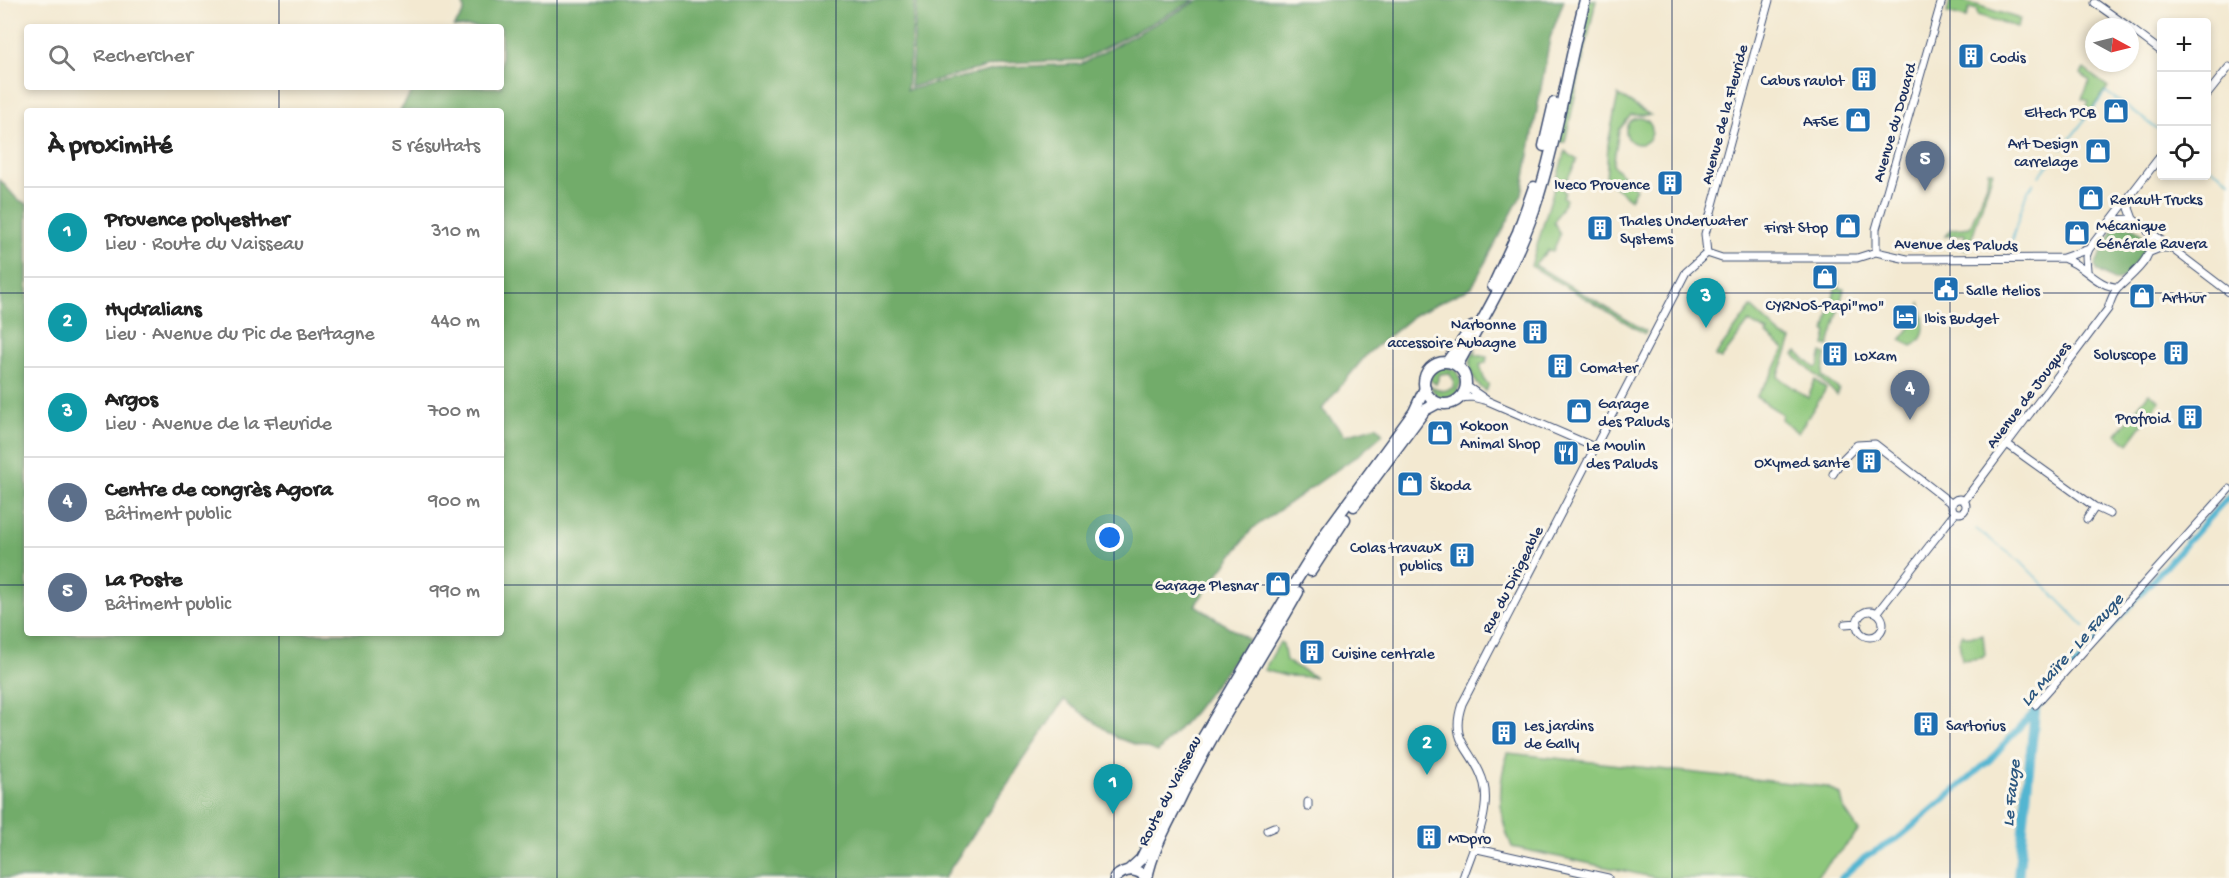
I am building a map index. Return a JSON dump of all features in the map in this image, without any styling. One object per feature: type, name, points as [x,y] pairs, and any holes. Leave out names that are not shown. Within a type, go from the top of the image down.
[{"type":"main road","points":[[1452,364],[1474,324],[1522,221],[1537,178],[1578,0]]},
{"type":"main road","points":[[1452,364],[1508,273],[1534,210],[1555,133],[1585,0]]},
{"type":"main road","points":[[1452,364],[1464,375],[1465,385],[1458,398],[1449,403],[1438,402],[1431,398],[1425,388],[1424,377],[1431,367],[1452,364]]},
{"type":"main road","name":"Route du Vaisseau","points":[[1129,870],[1141,859],[1225,700],[1327,531],[1414,412],[1425,388]]},
{"type":"main road","name":"Route du Vaisseau","points":[[1147,878],[1150,860],[1222,718],[1340,525],[1425,410],[1438,402]]},
{"type":"main road","points":[[1114,878],[1129,870],[1139,872],[1147,878]]},
{"type":"street","name":"Avenue de la Fleuride","points":[[1707,253],[1705,234],[1768,0]]},
{"type":"street","name":"Avenue du Douard","points":[[1876,252],[1876,229],[1942,0]]},
{"type":"street","points":[[2095,3],[2116,18]]},
{"type":"street","points":[[2139,35],[2157,48]]},
{"type":"street","points":[[2211,87],[2228,71]]},
{"type":"street","points":[[2087,270],[2086,257],[2089,249],[2157,161]]},
{"type":"street","points":[[2132,194],[2129,208],[2133,219],[2229,292]]},
{"type":"street","points":[[2113,219],[2133,219]]},
{"type":"street","points":[[2148,231],[2152,244],[2150,252]]},
{"type":"street","points":[[2150,252],[2160,248],[2171,248]]},
{"type":"street","name":"Avenue des Paluds","points":[[1707,253],[1722,258],[1857,258],[1876,252],[1907,259],[2062,258],[2089,249]]},
{"type":"street","name":"Avenue de Jouques","points":[[1955,513],[1965,510],[1964,501],[2108,309],[2119,286],[2130,279],[2150,252]]},
{"type":"street","points":[[1465,385],[1488,400],[1594,447],[1686,272],[1707,253]]},
{"type":"street","name":"Avenue des Paluds","points":[[2062,258],[2087,270],[2107,286]]},
{"type":"street","points":[[2110,302],[2107,286],[2119,286]]},
{"type":"street","points":[[1458,398],[1472,397],[1488,400]]},
{"type":"street","points":[[1833,474],[1841,461],[1857,445],[1875,444],[1952,504],[1955,513],[1877,613]]},
{"type":"street","points":[[2007,444],[2095,507],[2110,514]]},
{"type":"street","name":"Rue du Dirigeable","points":[[1473,848],[1486,803],[1484,784],[1461,744],[1457,725],[1462,704],[1594,447]]},
{"type":"street","points":[[2035,705],[2229,489]]},
{"type":"street","points":[[1952,504],[1958,499],[1964,501]]},
{"type":"street","points":[[2087,519],[2095,507]]},
{"type":"street","points":[[1858,623],[1865,612],[1877,613]]},
{"type":"street","points":[[1858,623],[1862,634],[1876,636],[1883,626],[1877,613]]},
{"type":"street","points":[[1845,624],[1858,623]]},
{"type":"street","points":[[1463,878],[1473,848],[1608,878]]},
{"type":"green space","points":[[463,0],[915,0],[907,90],[1005,67],[1081,64],[1199,0],[1564,0],[1550,38],[1522,194],[1472,287],[1416,314],[1367,354],[1322,409],[1345,435],[1377,426],[1383,434],[1361,453],[1252,529],[1195,605],[1249,640],[1194,712],[1158,752],[1117,738],[1064,700],[944,878],[0,878],[0,180],[17,199],[24,202],[24,636],[504,636],[504,108],[402,108],[413,90],[504,90],[504,24],[456,24],[464,12]]},
{"type":"green space","points":[[917,0],[1195,0],[1082,60],[1002,63],[910,87]]},
{"type":"green space","points":[[1589,0],[1596,0],[1565,142],[1559,142]]},
{"type":"green space","points":[[1950,0],[1961,0],[2020,19],[2017,27],[1977,15],[1977,10],[1970,8],[1966,18],[1947,13]]},
{"type":"green space","points":[[2084,69],[2108,87],[2085,118],[2083,117],[2089,101],[2082,99],[2090,81],[2081,74]]},
{"type":"green space","points":[[1618,95],[1650,115],[1631,115],[1619,130],[1613,165],[1636,189],[1630,199],[1606,180],[1608,144]]},
{"type":"green space","points":[[1639,118],[1648,122],[1652,131],[1648,140],[1639,144],[1630,140],[1626,131],[1630,122]]},
{"type":"green space","points":[[1565,151],[1577,160],[1562,189],[1565,192],[1563,197],[1566,199],[1554,222],[1560,235],[1553,251],[1548,250],[1535,265],[1646,331],[1645,334],[1531,266]]},
{"type":"green space","points":[[1988,171],[1993,171],[1968,250],[1963,249],[1965,234],[1945,236],[1951,229],[1970,227],[1987,184]]},
{"type":"green space","points":[[2120,225],[2129,226],[2138,231],[2144,237],[2147,246],[2124,278],[2115,281],[2096,270],[2095,265],[2113,230]]},
{"type":"green space","points":[[1837,281],[1839,288],[1844,289],[1829,346],[1824,345],[1827,332],[1825,331]]},
{"type":"green space","points":[[1920,302],[1924,321],[1923,333],[1918,343],[1912,346],[1900,340],[1920,315]]},
{"type":"green space","points":[[1751,307],[1782,336],[1792,340],[1778,377],[1808,398],[1815,380],[1826,389],[1798,433],[1781,419],[1782,414],[1756,397],[1772,374],[1784,349],[1766,334],[1768,332],[1749,322],[1721,359],[1715,356]]},
{"type":"green space","points":[[1475,350],[1475,355],[1487,357],[1486,362],[1480,365],[1485,382],[1489,384],[1486,391],[1477,383],[1471,372],[1472,355]]},
{"type":"green space","points":[[1797,352],[1815,368],[1818,367],[1822,353],[1826,354],[1822,377],[1839,389],[1837,395],[1794,355]]},
{"type":"green space","points":[[1444,366],[1456,371],[1461,382],[1456,394],[1443,398],[1436,395],[1430,386],[1443,391],[1453,388],[1454,380],[1449,373],[1440,374],[1436,384],[1430,380],[1436,368]]},
{"type":"green space","points":[[2149,393],[2160,401],[2128,444],[2117,434]]},
{"type":"green space","points":[[1963,634],[1965,636],[1983,635],[1985,655],[1982,658],[1962,660],[1959,641]]},
{"type":"green space","points":[[1280,642],[1283,644],[1286,661],[1315,677],[1286,676],[1264,670]]},
{"type":"green space","points":[[1508,753],[1827,787],[1841,795],[1844,809],[1859,831],[1815,878],[1657,878],[1512,847],[1504,824],[1501,800],[1502,777]]},
{"type":"waterway","points":[[2062,149],[2106,92],[2157,128]]},
{"type":"waterway","points":[[2039,176],[2056,156]]},
{"type":"waterway","points":[[2211,167],[2229,180]]},
{"type":"waterway","points":[[2009,249],[2026,194],[2034,183]]},
{"type":"waterway","points":[[2222,491],[2229,483]]},
{"type":"waterway","name":"La Maïre - Le Fauge","points":[[1841,878],[1865,857],[1901,836],[1990,760],[2229,496]]},
{"type":"waterway","points":[[1976,529],[2021,562],[2085,627]]},
{"type":"waterway","points":[[2033,703],[2030,706],[2035,711]]},
{"type":"waterway","name":"Le Fauge","points":[[2018,878],[2035,711]]},
{"type":"place","name":"Codis","points":[[1971,56]]},
{"type":"place","name":"Cabus raulot","points":[[1864,79]]},
{"type":"place","name":"Eltech PCB","points":[[2116,111]]},
{"type":"place","name":"AFSE","points":[[1858,120]]},
{"type":"place","name":"Art Design carrelage","points":[[2098,151]]},
{"type":"place","name":"Iveco Provence","points":[[1670,183]]},
{"type":"place","name":"La Poste","points":[[1925,191]]},
{"type":"place","name":"Renault Trucks","points":[[2091,198]]},
{"type":"place","name":"First Stop","points":[[1848,226]]},
{"type":"place","name":"Thales Underwater Systems","points":[[1600,228]]},
{"type":"place","name":"Mécanique Générale Ravera","points":[[2077,233]]},
{"type":"place","name":"CYRNOS-Papi\"mo\"","points":[[1825,277]]},
{"type":"place","name":"Salle Helios","points":[[1946,289]]},
{"type":"place","name":"Arthur","points":[[2142,296]]},
{"type":"place","name":"Ibis Budget","points":[[1905,317]]},
{"type":"place","name":"Argos","points":[[1706,328]]},
{"type":"place","name":"Narbonne accessoire Aubagne","points":[[1535,332]]},
{"type":"place","name":"Soluscope","points":[[2176,353]]},
{"type":"place","name":"Loxam","points":[[1835,354]]},
{"type":"place","name":"Comater","points":[[1560,366]]},
{"type":"place","name":"Garage des Paluds","points":[[1579,411]]},
{"type":"place","name":"Profroid","points":[[2190,417]]},
{"type":"place","name":"Centre de congrès Agora","points":[[1910,420]]},
{"type":"place","name":"Kokoon Animal Shop","points":[[1440,433]]},
{"type":"place","name":"Le Moulin des Paluds","points":[[1566,453]]},
{"type":"place","name":"Oxymed sante","points":[[1869,461]]},
{"type":"place","name":"Škoda","points":[[1410,484]]},
{"type":"place","name":"Colas travaux publics","points":[[1462,555]]},
{"type":"place","name":"Garage Plesnar","points":[[1278,584]]},
{"type":"place","name":"Cuisine centrale","points":[[1312,652]]},
{"type":"place","name":"Sartorius","points":[[1926,724]]},
{"type":"place","name":"Les jardins de Gally","points":[[1504,733]]},
{"type":"place","name":"Hydralians","points":[[1427,775]]},
{"type":"place","name":"Provence polyesther","points":[[1113,814]]},
{"type":"place","name":"MDpro","points":[[1429,837]]}]
